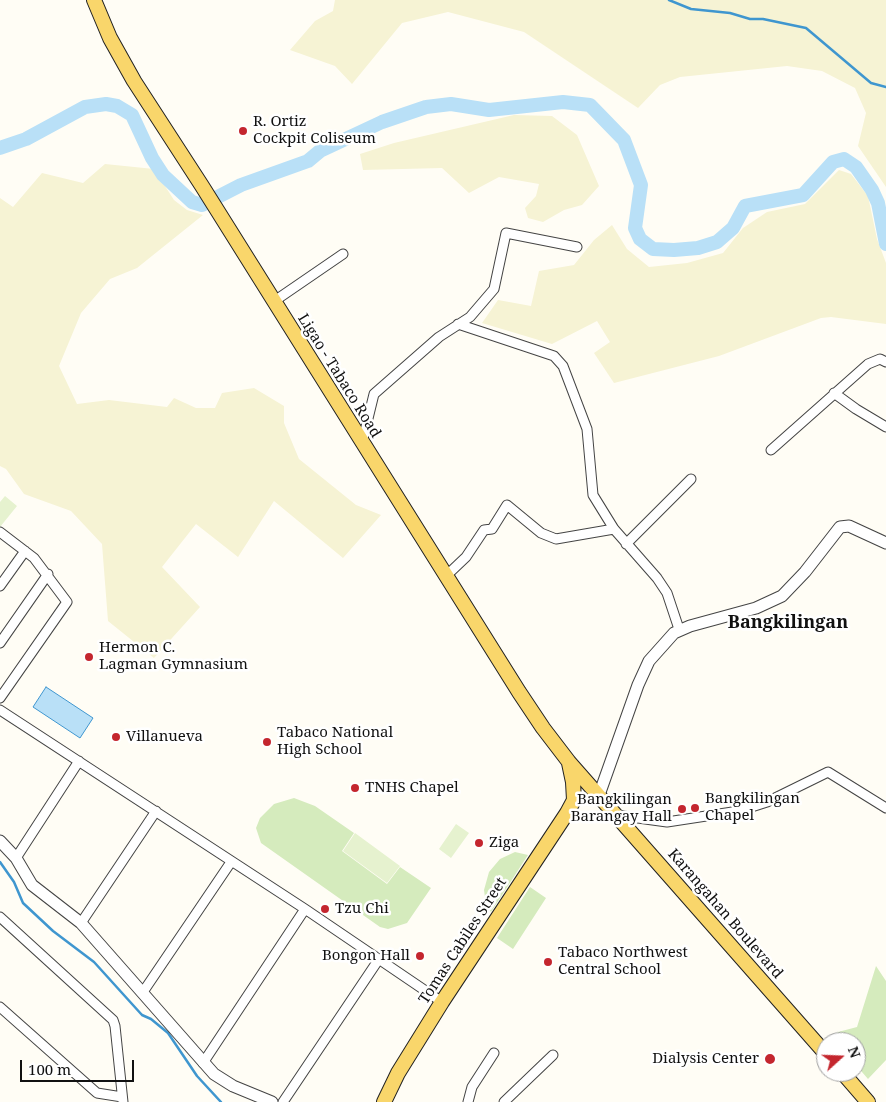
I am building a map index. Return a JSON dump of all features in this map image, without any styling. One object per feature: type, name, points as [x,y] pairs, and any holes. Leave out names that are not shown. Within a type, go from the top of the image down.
[{"type":"main road","name":"Ligao - Tabaco Road","points":[[94,0],[110,38],[134,81],[202,186],[492,649],[524,699],[569,762],[600,795]]},
{"type":"main road","name":"Ligao - Tabaco Road","points":[[569,762],[574,782],[574,800]]},
{"type":"main road","points":[[574,800],[586,794],[600,795]]},
{"type":"main road","name":"Karangahan Boulevard","points":[[600,795],[816,1043]]},
{"type":"main road","name":"Tomas Cabiles Street","points":[[384,1102],[398,1073],[442,1002],[574,800]]},
{"type":"main road","points":[[851,1082],[868,1102]]},
{"type":"street","points":[[362,443],[374,394],[439,337],[470,317],[494,289],[506,233],[577,247]]},
{"type":"street","points":[[273,302],[343,254]]},
{"type":"street","points":[[458,324],[554,356],[563,366],[584,417],[593,495],[614,529],[657,578],[667,593],[679,629]]},
{"type":"street","points":[[771,450],[874,360],[880,358],[886,362]]},
{"type":"street","points":[[834,393],[856,410],[886,427]]},
{"type":"street","points":[[626,544],[691,479]]},
{"type":"street","points":[[446,576],[466,557],[484,530],[492,529],[508,505],[541,533],[556,539],[614,529]]},
{"type":"street","points":[[600,795],[638,685],[649,661],[679,629],[756,608],[782,596],[805,572],[840,527],[849,526],[886,543]]},
{"type":"street","points":[[0,532],[25,551],[48,574],[67,602],[0,698]]},
{"type":"street","points":[[0,586],[25,551]]},
{"type":"street","points":[[0,643],[48,574]]},
{"type":"street","points":[[0,710],[305,909],[442,1002]]},
{"type":"street","points":[[16,858],[79,761]]},
{"type":"street","points":[[616,815],[667,822],[739,811],[767,802],[828,772],[886,808]]},
{"type":"street","points":[[81,923],[156,811]]},
{"type":"street","points":[[0,841],[16,858],[32,885],[81,923],[214,1074],[233,1086],[272,1102]]},
{"type":"street","points":[[143,992],[231,862]]},
{"type":"street","points":[[203,1063],[305,909]]},
{"type":"street","points":[[0,917],[112,1020],[115,1026],[122,1100],[97,1093],[0,1007]]},
{"type":"street","points":[[283,1102],[379,959]]},
{"type":"street","points":[[468,1102],[472,1087],[494,1053]]},
{"type":"street","points":[[504,1102],[553,1055]]},
{"type":"shaded area","points":[[335,0],[886,0],[886,187],[858,146],[866,113],[855,88],[822,71],[787,66],[680,77],[660,85],[638,108],[524,32],[448,12],[402,23],[352,84],[335,66],[290,50],[315,21],[333,11]]},
{"type":"shaded area","points":[[514,115],[552,116],[577,135],[599,186],[582,205],[564,210],[543,222],[528,218],[525,208],[536,196],[539,184],[499,177],[469,193],[442,168],[363,170],[360,154],[394,143]]},
{"type":"shaded area","points":[[105,164],[154,169],[174,200],[187,210],[203,215],[137,268],[110,279],[81,313],[59,366],[77,404],[109,400],[167,407],[174,398],[196,408],[215,408],[222,393],[254,388],[284,406],[284,423],[299,459],[356,505],[381,515],[343,558],[274,501],[238,557],[196,524],[162,567],[200,607],[154,658],[108,621],[102,544],[71,511],[24,494],[6,469],[0,466],[0,198],[13,207],[42,173],[83,183]]},
{"type":"shaded area","points":[[839,170],[851,174],[868,196],[877,239],[886,263],[886,324],[831,317],[821,318],[719,356],[614,383],[594,353],[610,342],[597,321],[552,344],[482,323],[498,300],[531,306],[539,271],[574,265],[594,240],[612,225],[627,249],[649,267],[687,263],[723,253],[743,228],[767,212],[805,204]]},
{"type":"green space","points":[[5,496],[17,506],[0,527],[0,502]]},
{"type":"green space","points":[[294,798],[315,806],[354,833],[342,851],[387,884],[400,867],[431,888],[407,923],[388,929],[380,927],[261,843],[256,828],[260,818],[274,804]]},
{"type":"green space","points":[[456,824],[469,833],[451,858],[439,849]]},
{"type":"green space","points":[[355,833],[400,866],[387,883],[343,851]]},
{"type":"green space","points":[[515,852],[528,855],[491,912],[486,905],[484,890],[489,872],[500,859]]},
{"type":"green space","points":[[530,887],[546,898],[513,949],[497,938]]},
{"type":"green space","points":[[876,966],[886,981],[886,1060],[868,1079],[866,1077],[866,1032],[838,1032],[857,1027]]},
{"type":"water","points":[[46,687],[93,718],[80,738],[33,707]]},
{"type":"waterway","points":[[669,0],[691,9],[730,13],[750,19],[763,19],[806,28],[871,83],[886,87]]},
{"type":"waterway","points":[[0,148],[26,139],[85,107],[106,104],[117,106],[132,115],[152,158],[163,175],[192,202],[202,205],[241,185],[308,161],[320,151],[382,122],[426,107],[451,104],[489,110],[563,102],[590,105],[624,140],[641,185],[635,228],[640,239],[653,249],[698,248],[717,242],[733,228],[745,206],[803,195],[833,162],[844,159],[856,167],[872,190],[878,203],[886,244]]},
{"type":"waterway","points":[[0,862],[14,882],[23,903],[53,931],[94,962],[142,1015],[151,1019],[168,1033],[197,1076],[221,1102]]},
{"type":"place","name":"R. Ortiz Cockpit Coliseum","points":[[243,131]]},
{"type":"place","name":"Hermon C. Lagman Gymnasium","points":[[89,657]]},
{"type":"place","name":"Villanueva","points":[[116,737]]},
{"type":"place","name":"Tabaco National High School","points":[[267,742]]},
{"type":"place","name":"TNHS Chapel","points":[[355,788]]},
{"type":"place","name":"Bangkilingan Chapel","points":[[695,808]]},
{"type":"place","name":"Bangkilingan Barangay Hall","points":[[682,809]]},
{"type":"place","name":"Ziga","points":[[479,843]]},
{"type":"place","name":"Tzu Chi","points":[[325,909]]},
{"type":"place","name":"Bongon Hall","points":[[420,956]]},
{"type":"place","name":"Tabaco Northwest Central School","points":[[548,962]]},
{"type":"place","name":"Dialysis Center","points":[[770,1059]]},
{"type":"district","name":"Bangkilingan","points":[[788,623]]}]
